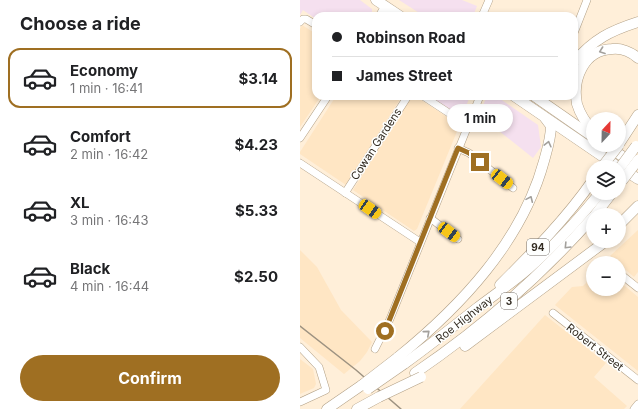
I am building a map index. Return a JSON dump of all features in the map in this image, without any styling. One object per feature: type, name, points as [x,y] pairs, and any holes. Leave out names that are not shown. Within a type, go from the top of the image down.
[{"type":"highway","points":[[376,0],[392,8]]},
{"type":"highway","points":[[578,57],[602,36],[638,22]]},
{"type":"highway","points":[[578,77],[580,70],[593,55],[606,49],[620,49],[638,58]]},
{"type":"highway","points":[[520,100],[607,160]]},
{"type":"highway","points":[[577,100],[577,105],[586,122]]},
{"type":"highway","points":[[560,127],[549,111],[551,101],[586,131]]},
{"type":"highway","points":[[626,129],[638,115]]},
{"type":"highway","points":[[400,361],[457,305],[489,267],[514,231],[523,215],[541,172],[551,130],[551,126],[545,118]]},
{"type":"highway","points":[[625,160],[637,144]]},
{"type":"highway","points":[[622,152],[638,166]]},
{"type":"highway","points":[[626,175],[638,160]]},
{"type":"highway","points":[[626,172],[638,179]]},
{"type":"highway","name":"94","points":[[478,308],[532,253],[561,221],[586,189]]},
{"type":"highway","name":"Roe Highway","points":[[330,409],[365,387],[400,361],[450,330],[506,287],[542,256],[571,227],[594,200]]},
{"type":"highway","name":"Roe Highway","points":[[600,208],[607,200]]},
{"type":"highway","points":[[626,218],[638,206]]},
{"type":"highway","points":[[626,226],[638,217]]},
{"type":"highway","name":"Roe Highway","points":[[357,409],[418,375],[463,340],[490,318],[548,265],[586,225]]},
{"type":"highway","points":[[576,264],[593,248]]},
{"type":"highway","points":[[418,375],[481,334],[597,248]]},
{"type":"highway","points":[[327,409],[365,387]]},
{"type":"street","points":[[484,12],[488,0]]},
{"type":"street","points":[[578,24],[588,0]]},
{"type":"street","points":[[301,21],[306,19],[312,23]]},
{"type":"street","points":[[300,138],[325,100]]},
{"type":"street","name":"Cowan Gardens","points":[[345,193],[405,100]]},
{"type":"street","points":[[429,100],[458,120],[468,124]]},
{"type":"street","points":[[375,348],[390,319],[478,100]]},
{"type":"street","points":[[458,148],[469,153],[513,188]]},
{"type":"street","points":[[300,163],[420,242]]},
{"type":"street","points":[[430,218],[458,239]]},
{"type":"street","points":[[626,278],[636,284]]},
{"type":"street","name":"Robert Street","points":[[553,313],[638,380]]},
{"type":"street","points":[[300,347],[319,367],[326,390],[300,402]]},
{"type":"street","points":[[634,409],[638,404]]},
{"type":"shaded area","points":[[300,0],[360,0],[372,9],[372,12],[312,12],[312,16],[303,10],[300,15]]},
{"type":"shaded area","points":[[399,0],[462,0],[477,6],[475,12],[418,12]]},
{"type":"shaded area","points":[[302,25],[312,31],[312,100],[318,100],[300,127],[300,29]]},
{"type":"shaded area","points":[[333,100],[399,100],[346,185],[300,154]]},
{"type":"shaded area","points":[[409,100],[421,100],[456,123],[458,129],[417,229],[414,231],[353,190]]},
{"type":"shaded area","points":[[435,100],[468,100],[463,114],[459,116]]},
{"type":"shaded area","points":[[485,100],[502,100],[538,125],[541,147],[533,158],[479,115]]},
{"type":"shaded area","points":[[638,230],[638,272],[634,277],[626,270],[626,256],[610,256],[619,248],[626,248],[626,241]]},
{"type":"shaded area","points":[[300,250],[317,267],[341,310],[372,342],[360,361],[344,374],[300,338]]},
{"type":"shaded area","points":[[586,283],[586,296],[626,296],[626,287],[638,297],[638,371],[555,305],[572,287],[583,286]]},
{"type":"shaded area","points":[[545,315],[606,363],[594,377],[627,406],[624,409],[460,409]]},
{"type":"shaded area","points":[[300,359],[313,369],[316,384],[314,388],[300,394]]},
{"type":"railway","points":[[300,326],[356,370],[401,409]]},
{"type":"route","points":[[385,331],[458,148],[469,153],[480,162]]}]
